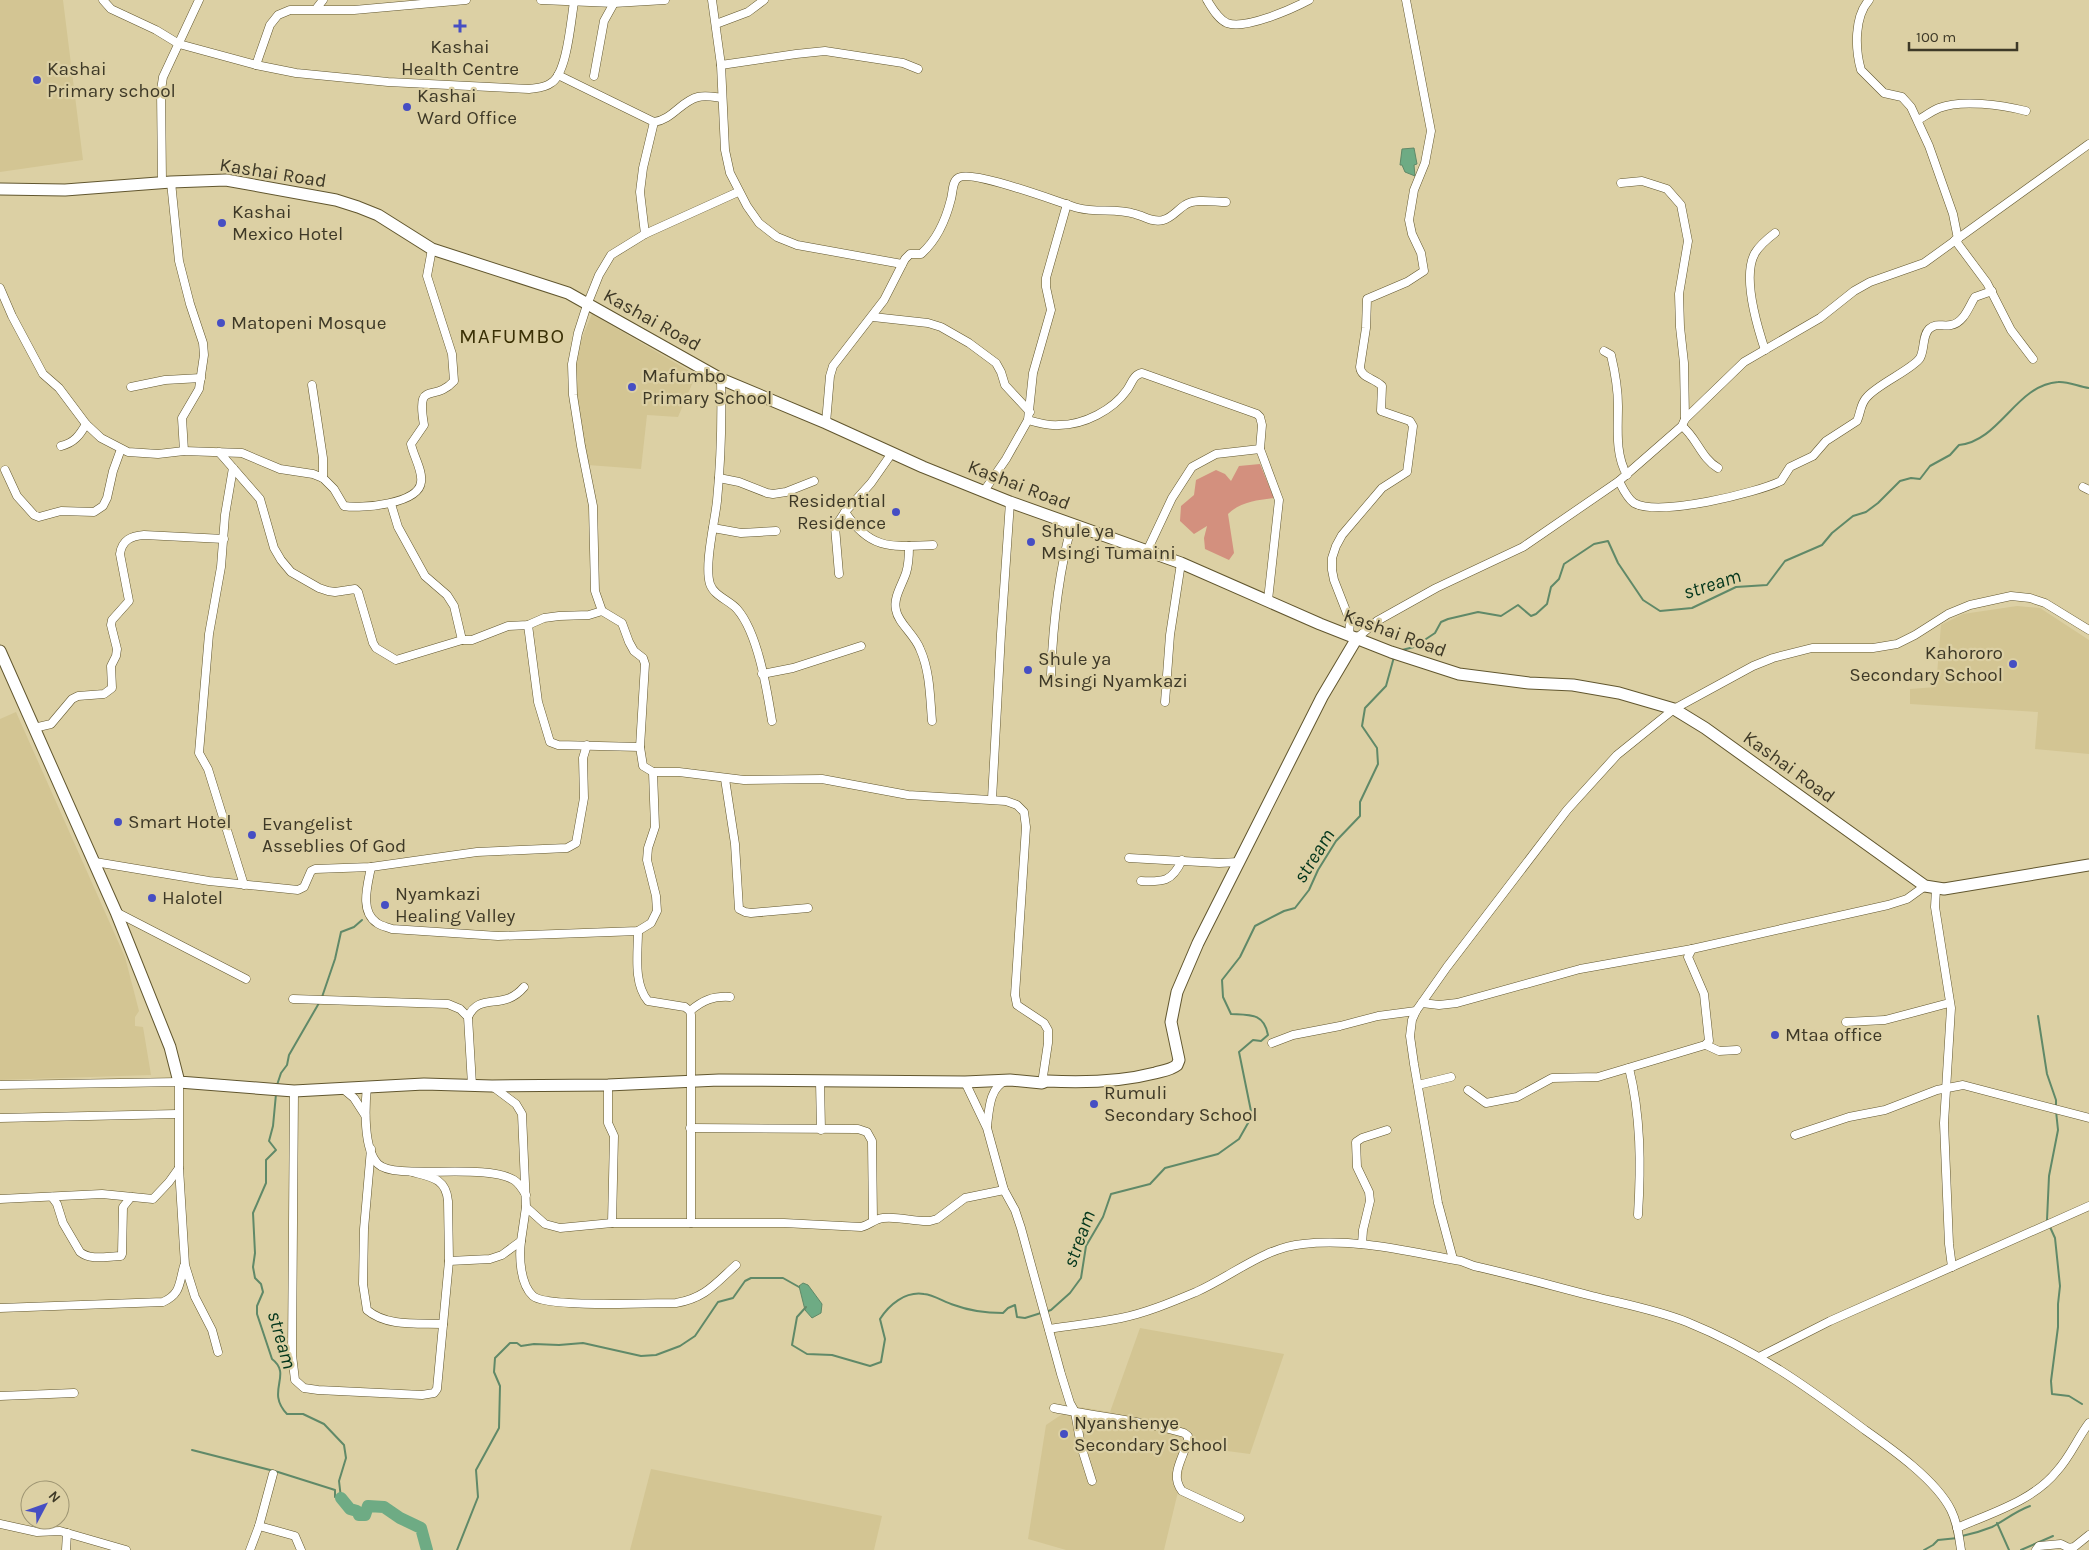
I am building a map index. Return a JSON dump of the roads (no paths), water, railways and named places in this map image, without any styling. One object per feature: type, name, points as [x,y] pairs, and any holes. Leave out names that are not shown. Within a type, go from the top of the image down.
[{"type":"street","points":[[102,0],[112,9],[156,30],[179,44],[256,65],[296,73],[343,78],[529,89],[553,83],[558,75],[564,61],[574,2]]},
{"type":"street","points":[[184,451],[182,418],[198,389],[201,378],[203,343],[190,304],[179,261],[166,182],[161,90],[163,77],[199,0]]},
{"type":"street","points":[[316,10],[323,0]]},
{"type":"street","points":[[256,65],[266,34],[273,20],[290,10],[354,10],[466,0]]},
{"type":"street","points":[[541,0],[614,3],[665,0]]},
{"type":"street","points":[[712,0],[721,65],[725,150],[730,173],[738,192],[759,223],[777,237],[797,245],[902,264]]},
{"type":"street","points":[[716,24],[748,12],[764,0]]},
{"type":"street","points":[[1207,0],[1224,21],[1236,25],[1257,20],[1309,0]]},
{"type":"street","points":[[1353,636],[1350,621],[1334,580],[1332,558],[1342,535],[1364,508],[1382,488],[1407,472],[1412,426],[1410,421],[1381,411],[1382,386],[1360,372],[1366,328],[1367,299],[1407,282],[1424,271],[1421,253],[1412,234],[1409,220],[1414,190],[1425,163],[1431,132],[1406,0]]},
{"type":"street","points":[[1869,0],[1861,13],[1858,38],[1860,70],[1884,93],[1902,97],[1918,120],[1953,214],[1957,239],[1992,291],[2011,330],[2033,359]]},
{"type":"street","points":[[594,76],[604,21],[614,3]]},
{"type":"street","points":[[721,65],[825,51],[903,63],[918,69]]},
{"type":"street","points":[[558,75],[654,122],[666,119],[688,102],[700,96],[722,98]]},
{"type":"street","points":[[1918,120],[1939,108],[1953,104],[2006,106],[2026,111]]},
{"type":"street","points":[[645,234],[640,192],[642,168],[654,122]]},
{"type":"street","points":[[0,1085],[179,1082],[288,1090],[424,1084],[492,1086],[608,1085],[690,1081],[965,1082],[1010,1080],[1042,1083],[1047,1081],[1086,1082],[1123,1079],[1144,1076],[1177,1066],[1178,1060],[1171,1022],[1177,992],[1198,943],[1353,636],[1436,588],[1523,547],[1627,475],[1683,423],[1744,362],[1820,318],[1854,291],[1884,277],[1924,264],[2089,144]]},
{"type":"street","points":[[826,423],[830,376],[833,366],[884,300],[902,264],[910,254],[921,254],[938,236],[951,200],[954,182],[961,176],[1011,185],[1088,210],[1133,213],[1155,221],[1169,218],[1189,203],[1226,202]]},
{"type":"street","name":"Kashai Road","points":[[0,189],[65,190],[166,182],[226,180],[336,200],[358,207],[378,215],[432,250],[544,284],[568,294],[721,379],[892,453],[1010,502],[1181,563],[1396,653],[1459,674],[1529,683],[1573,685],[1619,693],[1674,709],[1713,734],[1924,886],[1936,889],[2089,865]]},
{"type":"street","points":[[1621,182],[1642,181],[1667,189],[1681,206],[1688,241],[1679,294],[1684,363],[1683,423],[1708,461],[1718,468]]},
{"type":"street","points":[[738,192],[645,234],[611,255],[599,275],[587,305],[578,333],[572,364],[572,387],[580,446],[593,506],[593,576],[595,591],[602,611],[622,623],[634,651],[643,658],[645,664],[640,747],[643,766],[653,772],[679,772],[726,779],[822,779],[908,795],[992,799],[1017,805],[1026,817],[1015,995],[1017,1004],[1044,1023],[1048,1030],[1042,1083]]},
{"type":"street","points":[[984,491],[1006,459],[1028,420],[1033,372],[1051,310],[1046,278],[1067,204]]},
{"type":"street","points":[[1765,350],[1752,304],[1752,263],[1755,254],[1774,233]]},
{"type":"street","points":[[0,288],[12,316],[43,374],[59,388],[86,424],[101,438],[121,449],[152,454],[184,451],[242,452],[280,469],[313,474],[323,478],[334,489],[344,506],[390,504],[418,490],[422,481],[411,444],[424,425],[421,408],[422,398],[450,385],[454,381],[452,354],[441,313],[431,291],[427,276],[432,250]]},
{"type":"street","points":[[1619,481],[1629,499],[1648,507],[1697,505],[1781,481],[1790,467],[1813,456],[1826,441],[1857,421],[1861,405],[1868,396],[1920,358],[1926,332],[1938,324],[1951,325],[1955,323],[1968,311],[1975,297],[1992,291]]},
{"type":"street","points":[[872,317],[928,323],[941,327],[969,343],[996,364],[1005,385],[1030,412]]},
{"type":"street","points":[[1604,351],[1611,356],[1615,371],[1619,449],[1623,469],[1627,475]]},
{"type":"street","points":[[1028,420],[1061,426],[1104,413],[1116,404],[1129,389],[1137,374],[1142,373],[1257,414],[1260,417],[1262,426],[1260,449],[1279,500],[1268,600]]},
{"type":"street","points":[[132,387],[165,380],[201,378]]},
{"type":"street","points":[[721,379],[722,416],[719,478],[709,583],[716,593],[737,609],[745,621],[754,641],[768,694],[772,721]]},
{"type":"street","points":[[312,386],[323,458],[323,478]]},
{"type":"street","points":[[61,446],[70,444],[75,440],[86,424]]},
{"type":"street","points":[[5,470],[17,496],[34,515],[39,517],[61,512],[94,512],[104,506],[121,449]]},
{"type":"street","points":[[1147,551],[1172,498],[1192,467],[1216,454],[1260,449]]},
{"type":"street","points":[[220,452],[260,499],[274,548],[291,572],[328,591],[335,592],[351,589],[358,592],[373,643],[376,648],[396,660],[462,640],[472,640],[508,626],[528,625],[544,618],[589,615],[602,611]]},
{"type":"street","points":[[839,574],[834,531],[845,512],[871,484],[892,453]]},
{"type":"street","points":[[233,468],[225,515],[221,567],[209,634],[199,753],[208,769],[244,885]]},
{"type":"street","points":[[719,478],[739,482],[773,494],[786,492],[814,481]]},
{"type":"street","points":[[992,799],[1010,502]]},
{"type":"street","points":[[390,504],[398,527],[425,576],[447,594],[454,606],[462,640]]},
{"type":"street","points":[[845,512],[866,538],[890,545],[933,546]]},
{"type":"street","points":[[1051,675],[1053,622],[1058,584],[1072,524]]},
{"type":"street","points":[[713,528],[741,533],[776,531]]},
{"type":"street","points":[[34,728],[51,724],[72,699],[78,696],[104,694],[112,688],[111,666],[117,649],[111,625],[112,620],[129,601],[120,554],[124,542],[134,536],[144,535],[224,539]]},
{"type":"street","points":[[909,546],[907,571],[898,593],[896,610],[899,619],[915,638],[921,651],[928,678],[932,721]]},
{"type":"street","points":[[1165,702],[1170,634],[1181,563]]},
{"type":"street","points":[[1453,1259],[1438,1204],[1410,1036],[1412,1020],[1416,1011],[1567,810],[1617,755],[1674,709],[1753,666],[1773,658],[1812,648],[1873,648],[1897,644],[1915,636],[1948,614],[1970,605],[2011,596],[2030,598],[2044,603],[2089,630]]},
{"type":"street","points":[[528,625],[538,702],[550,742],[558,745],[640,747]]},
{"type":"street","points":[[762,674],[793,668],[861,646]]},
{"type":"street","points":[[0,651],[95,862],[170,1048],[179,1082],[177,1114],[185,1265],[195,1297],[212,1330],[218,1352]]},
{"type":"street","points":[[95,862],[244,885],[298,890],[304,887],[311,871],[315,869],[371,867],[477,852],[571,847],[576,843],[584,798],[583,758],[587,745]]},
{"type":"street","points":[[371,867],[367,893],[368,914],[377,923],[392,929],[498,936],[638,931],[651,922],[657,911],[656,896],[647,860],[648,848],[655,827],[653,772]]},
{"type":"street","points":[[726,779],[735,844],[739,909],[751,912],[808,908]]},
{"type":"street","points":[[1129,858],[1220,863],[1239,862]]},
{"type":"street","points":[[1141,881],[1166,880],[1175,874],[1182,860]]},
{"type":"street","points":[[1422,1003],[1439,1006],[1580,969],[1692,949],[1888,904],[1907,899],[1924,886]]},
{"type":"street","points":[[1936,889],[1935,907],[1950,1002],[1950,1036],[1945,1088],[1944,1132],[1949,1244],[1952,1267]]},
{"type":"street","points":[[116,912],[246,979]]},
{"type":"street","points":[[638,931],[637,968],[643,995],[648,1002],[685,1007],[690,1011]]},
{"type":"street","points":[[1692,949],[1688,957],[1704,994],[1709,1041],[1706,1045]]},
{"type":"street","points":[[472,1085],[468,1017],[472,1008],[478,1004],[511,999],[524,987]]},
{"type":"street","points":[[690,1011],[704,1000],[720,996],[730,997]]},
{"type":"street","points":[[293,999],[448,1004],[460,1008],[468,1017]]},
{"type":"street","points":[[1846,1022],[1885,1020],[1950,1002]]},
{"type":"street","points":[[690,1011],[691,1223]]},
{"type":"street","points":[[1272,1044],[1293,1035],[1378,1016],[1416,1011]]},
{"type":"street","points":[[1468,1090],[1483,1102],[1494,1102],[1517,1097],[1552,1078],[1598,1077],[1706,1045],[1719,1051],[1737,1050]]},
{"type":"street","points":[[1629,1068],[1638,1112],[1640,1180],[1638,1215]]},
{"type":"street","points":[[1418,1085],[1451,1077]]},
{"type":"street","points":[[987,1128],[993,1094],[1002,1083],[1010,1080]]},
{"type":"street","points":[[820,1081],[821,1130]]},
{"type":"street","points":[[965,1082],[987,1128],[1004,1190],[1015,1210],[1021,1228],[1061,1374],[1070,1403],[1075,1412],[1092,1481]]},
{"type":"street","points":[[608,1085],[608,1123],[614,1136],[612,1223]]},
{"type":"street","points":[[1795,1135],[1849,1117],[1885,1110],[1945,1088],[1964,1085],[2089,1118]]},
{"type":"street","points":[[367,1086],[366,1117],[370,1149],[364,1229],[363,1284],[367,1310],[384,1320],[443,1324]]},
{"type":"street","points":[[492,1086],[516,1104],[522,1114],[526,1207],[520,1261],[529,1290],[536,1298],[550,1302],[591,1304],[687,1302],[708,1291],[736,1265]]},
{"type":"street","points":[[340,1087],[354,1098],[366,1117]]},
{"type":"street","points":[[288,1090],[292,1355],[294,1380],[304,1388],[422,1395],[434,1393],[437,1385],[449,1261],[448,1201],[445,1187],[438,1180],[412,1172]]},
{"type":"street","points":[[0,1118],[177,1114]]},
{"type":"street","points":[[690,1128],[858,1129],[866,1131],[870,1135],[873,1220]]},
{"type":"street","points":[[1362,1244],[1363,1230],[1370,1201],[1369,1192],[1357,1167],[1356,1142],[1362,1138],[1387,1130]]},
{"type":"street","points":[[370,1149],[380,1166],[385,1169],[412,1172],[445,1170],[493,1174],[516,1181],[526,1195]]},
{"type":"street","points":[[0,1199],[96,1194],[153,1199],[179,1168]]},
{"type":"street","points":[[526,1207],[545,1224],[560,1228],[612,1223],[784,1223],[861,1227],[867,1226],[873,1220],[897,1218],[930,1221],[937,1219],[965,1198],[1004,1190]]},
{"type":"street","points":[[52,1197],[58,1204],[63,1223],[80,1252],[93,1257],[121,1256],[123,1207],[131,1197]]},
{"type":"street","points":[[1761,1356],[1830,1321],[2089,1206]]},
{"type":"street","points":[[449,1261],[490,1259],[502,1255],[521,1241]]},
{"type":"street","points":[[1049,1329],[1120,1319],[1146,1312],[1205,1288],[1260,1256],[1284,1248],[1309,1244],[1362,1244],[1453,1259],[1670,1316],[1707,1330],[1761,1356],[1890,1448],[1920,1473],[1943,1498],[1950,1510],[1957,1528],[1961,1550]]},
{"type":"street","points":[[0,1308],[163,1302],[172,1298],[176,1293],[185,1265]]},
{"type":"street","points":[[0,1396],[74,1393]]},
{"type":"street","points":[[1054,1408],[1184,1432],[1188,1439],[1176,1474],[1176,1484],[1182,1491],[1240,1518]]},
{"type":"street","points":[[1957,1528],[2009,1505],[2044,1484],[2068,1457],[2089,1423]]},
{"type":"street","points":[[250,1550],[259,1526],[273,1474]]},
{"type":"street","points":[[0,1524],[23,1531],[67,1533],[126,1550]]},
{"type":"street","points":[[259,1526],[295,1536],[301,1550]]},
{"type":"street","points":[[66,1550],[67,1533]]},
{"type":"street","points":[[2036,1550],[2039,1546],[2061,1544],[2069,1548],[2074,1547],[2089,1535]]},
{"type":"waterway","name":"stream","points":[[1402,650],[1414,647],[1435,633],[1441,622],[1448,619],[1478,612],[1501,616],[1518,605],[1531,616],[1536,614],[1547,604],[1551,587],[1559,579],[1564,564],[1594,544],[1608,541],[1618,563],[1643,600],[1660,611],[1692,608],[1736,587],[1767,585],[1785,561],[1822,545],[1832,533],[1853,516],[1866,512],[1878,503],[1900,481],[1911,478],[1920,479],[1930,466],[1950,455],[1959,445],[1973,441],[1986,434],[2019,402],[2043,385],[2066,382],[2089,388]]},
{"type":"waterway","name":"stream","points":[[1045,1312],[1051,1310],[1070,1293],[1081,1278],[1086,1246],[1103,1217],[1111,1194],[1150,1184],[1165,1168],[1218,1154],[1239,1139],[1252,1116],[1239,1052],[1253,1040],[1261,1041],[1268,1035],[1260,1019],[1250,1015],[1231,1014],[1223,997],[1222,980],[1240,957],[1255,926],[1284,911],[1295,908],[1309,890],[1318,870],[1336,841],[1360,816],[1360,802],[1378,764],[1377,748],[1362,726],[1365,708],[1386,686],[1394,657]]},
{"type":"waterway","points":[[322,997],[335,959],[341,932],[354,927],[362,920]]},
{"type":"waterway","points":[[277,1085],[281,1073],[287,1065],[289,1055],[319,1003]]},
{"type":"waterway","points":[[2038,1016],[2047,1074],[2056,1100],[2056,1106]]},
{"type":"waterway","name":"stream","points":[[192,1450],[278,1472],[335,1490],[335,1497],[341,1498],[339,1481],[346,1458],[344,1445],[324,1424],[303,1414],[287,1414],[281,1406],[278,1398],[280,1371],[278,1365],[272,1359],[257,1314],[257,1306],[263,1292],[261,1284],[255,1278],[253,1267],[255,1253],[253,1213],[266,1183],[266,1160],[276,1150],[269,1141],[273,1126],[276,1094]]},
{"type":"waterway","points":[[2049,1222],[2047,1220],[2049,1176],[2058,1130],[2056,1111]]},
{"type":"waterway","points":[[2050,1227],[2055,1238],[2060,1286],[2058,1327],[2051,1381],[2052,1394],[2069,1396],[2082,1404]]},
{"type":"waterway","points":[[457,1550],[478,1497],[476,1470],[499,1428],[500,1386],[494,1372],[495,1358],[510,1343],[517,1343],[521,1346],[583,1343],[641,1356],[656,1355],[680,1346],[695,1336],[718,1302],[733,1298],[745,1281],[751,1278],[783,1278],[799,1287]]},
{"type":"waterway","name":"stream","points":[[806,1307],[797,1317],[792,1345],[807,1354],[832,1355],[870,1366],[881,1362],[885,1339],[880,1319],[893,1304],[910,1295],[928,1295],[960,1307],[984,1312],[1003,1313],[1015,1305],[1017,1317],[1025,1318],[1041,1313]]},
{"type":"waterway","points":[[341,1498],[350,1509],[357,1511],[359,1515],[365,1515],[368,1506],[384,1507],[400,1518],[421,1528],[427,1550]]},
{"type":"waterway","points":[[1962,1536],[1992,1527],[2030,1506]]},
{"type":"waterway","points":[[1997,1523],[2009,1550]]},
{"type":"waterway","points":[[2021,1550],[2053,1536]]},
{"type":"waterway","points":[[1924,1550],[1938,1540],[1958,1538]]},
{"type":"place","name":"Kashai Health Centre","points":[[460,26]]},
{"type":"place","name":"Kashai Primary school","points":[[37,80]]},
{"type":"place","name":"Kashai Ward Office","points":[[407,107]]},
{"type":"place","name":"Kashai Mexico Hotel","points":[[222,223]]},
{"type":"place","name":"Matopeni Mosque","points":[[221,323]]},
{"type":"place","name":"Mafumbo Primary School","points":[[632,387]]},
{"type":"place","name":"Residential Residence","points":[[896,512]]},
{"type":"place","name":"Shule ya Msingi Tumaini","points":[[1031,542]]},
{"type":"place","name":"Kahororo Secondary School","points":[[2013,664]]},
{"type":"place","name":"Shule ya Msingi Nyamkazi","points":[[1028,670]]},
{"type":"place","name":"Smart Hotel","points":[[118,822]]},
{"type":"place","name":"Evangelist Asseblies Of God","points":[[252,835]]},
{"type":"place","name":"Halotel","points":[[152,898]]},
{"type":"place","name":"Nyamkazi Healing Valley","points":[[385,905]]},
{"type":"place","name":"Mtaa office","points":[[1775,1035]]},
{"type":"place","name":"Rumuli Secondary School","points":[[1094,1104]]},
{"type":"place","name":"Nyanshenye Secondary School","points":[[1064,1434]]},
{"type":"district","name":"MAFUMBO","points":[[512,336]]}]
